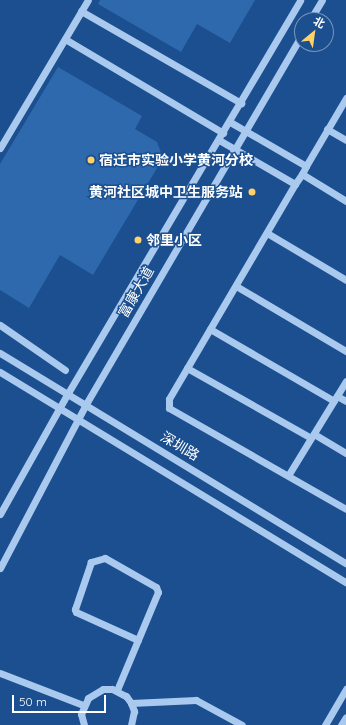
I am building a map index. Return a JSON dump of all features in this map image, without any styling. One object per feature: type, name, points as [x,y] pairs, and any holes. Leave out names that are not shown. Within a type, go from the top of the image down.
[{"type":"street","points":[[0,148],[88,0]]},
{"type":"street","name":"富康大道","points":[[0,514],[59,408],[230,122],[300,0]]},
{"type":"street","points":[[315,12],[322,0]]},
{"type":"street","points":[[81,11],[240,103]]},
{"type":"street","points":[[65,39],[221,136],[234,149],[296,184]]},
{"type":"street","name":"富康大道","points":[[0,568],[86,404],[294,48]]},
{"type":"street","points":[[346,98],[169,399],[169,408],[289,474],[346,509]]},
{"type":"street","points":[[230,122],[306,166]]},
{"type":"street","points":[[327,130],[346,140]]},
{"type":"street","points":[[302,174],[346,201]]},
{"type":"street","points":[[267,232],[346,280]]},
{"type":"street","points":[[236,286],[346,351]]},
{"type":"street","points":[[0,325],[65,370]]},
{"type":"street","points":[[210,329],[336,398],[346,401]]},
{"type":"street","name":"深圳路","points":[[0,353],[346,563]]},
{"type":"street","points":[[187,368],[346,453]]},
{"type":"street","points":[[0,372],[346,582]]},
{"type":"street","points":[[289,474],[346,381]]},
{"type":"street","points":[[117,690],[138,640],[158,592],[156,587],[105,558],[90,562],[75,609],[76,612],[138,640]]},
{"type":"street","points":[[0,673],[83,705]]},
{"type":"street","points":[[84,725],[83,705],[94,692],[103,689],[117,690],[131,703],[134,711],[131,725]]},
{"type":"street","points":[[324,725],[346,689]]},
{"type":"street","points":[[131,703],[196,700],[242,725]]},
{"type":"street","points":[[341,725],[346,717]]},
{"type":"shaded area","points":[[100,0],[255,0],[230,43],[197,24],[181,52],[98,4]]},
{"type":"shaded area","points":[[58,67],[142,116],[135,129],[157,142],[163,158],[93,275],[60,255],[29,308],[0,290],[0,164]]},
{"type":"place","name":"宿迁市实验小学黄河分校","points":[[91,160]]},
{"type":"place","name":"黄河社区城中卫生服务站","points":[[252,192]]},
{"type":"place","name":"邻里小区","points":[[138,240]]}]
